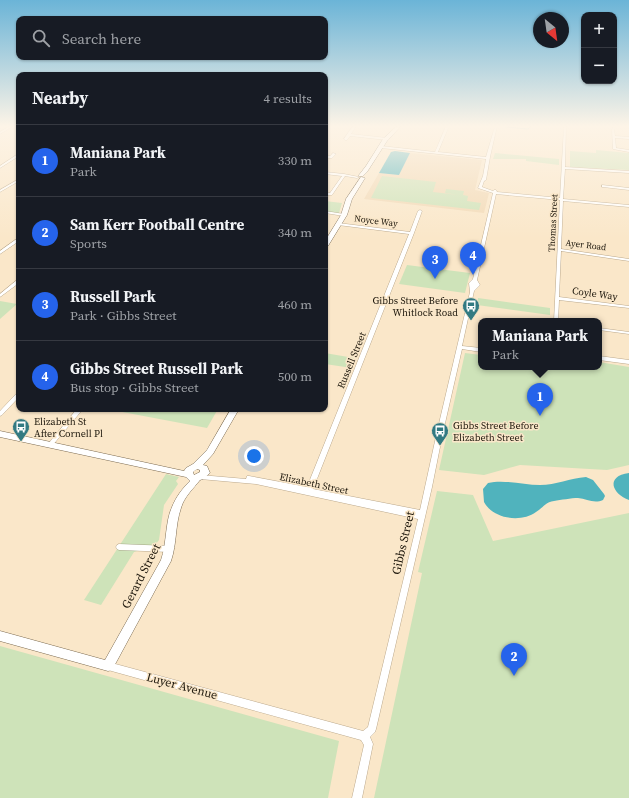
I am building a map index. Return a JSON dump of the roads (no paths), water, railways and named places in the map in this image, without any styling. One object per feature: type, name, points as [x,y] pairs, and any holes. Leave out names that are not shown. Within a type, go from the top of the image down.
[{"type":"street","points":[[328,241],[344,215],[349,200],[370,163]]},
{"type":"street","points":[[487,163],[480,188],[494,192],[629,206]]},
{"type":"street","name":"Thomas Street","points":[[556,318],[564,163]]},
{"type":"street","points":[[564,168],[629,172]]},
{"type":"street","points":[[328,173],[361,177]]},
{"type":"street","points":[[328,194],[331,194],[344,175]]},
{"type":"street","points":[[0,191],[16,182]]},
{"type":"street","points":[[603,186],[629,189]]},
{"type":"street","name":"Gibbs Street","points":[[364,736],[372,729],[473,290],[478,285],[475,280],[494,192]]},
{"type":"street","name":"Russell Street","points":[[309,491],[420,211]]},
{"type":"street","points":[[328,212],[344,215]]},
{"type":"street","name":"Noyce Way","points":[[338,224],[412,233]]},
{"type":"street","points":[[0,253],[16,241]]},
{"type":"street","name":"Ayer Road","points":[[560,250],[629,258]]},
{"type":"street","points":[[0,296],[16,283]]},
{"type":"street","name":"Coyle Way","points":[[558,298],[629,307]]},
{"type":"street","points":[[602,329],[629,333]]},
{"type":"street","points":[[460,346],[478,349]]},
{"type":"street","points":[[602,360],[629,364]]},
{"type":"street","points":[[0,414],[16,397]]},
{"type":"street","points":[[50,445],[78,412]]},
{"type":"street","name":"Gerard Street","points":[[108,666],[166,561],[170,549],[174,517],[179,501],[233,412]]},
{"type":"street","name":"Elizabeth Street","points":[[0,434],[171,471],[257,479],[422,515]]},
{"type":"street","points":[[119,547],[170,549]]},
{"type":"street","name":"Luyer Avenue","points":[[0,636],[364,736]]},
{"type":"street","points":[[357,798],[369,744],[364,736]]},
{"type":"water","points":[[385,163],[405,163],[399,175],[379,173]]},
{"type":"water","points":[[629,473],[629,500],[618,494],[615,490],[614,481],[621,475]]},
{"type":"water","points":[[586,477],[593,480],[604,494],[605,496],[603,500],[594,501],[578,498],[551,502],[530,515],[515,518],[500,516],[488,508],[484,502],[483,489],[488,483],[514,482],[546,485]]},
{"type":"place","name":"Gibbs Street Russell Park","points":[[473,275]]},
{"type":"place","name":"Russell Park","points":[[435,279]]},
{"type":"place","name":"Gibbs Street Before Whitlock Road","points":[[471,321]]},
{"type":"place","name":"Maniana Park","points":[[540,416]]},
{"type":"place","name":"Elizabeth St After Cornell Pl","points":[[21,442]]},
{"type":"place","name":"Gibbs Street Before Elizabeth Street","points":[[440,446]]},
{"type":"place","name":"Sam Kerr Football Centre","points":[[514,676]]}]
